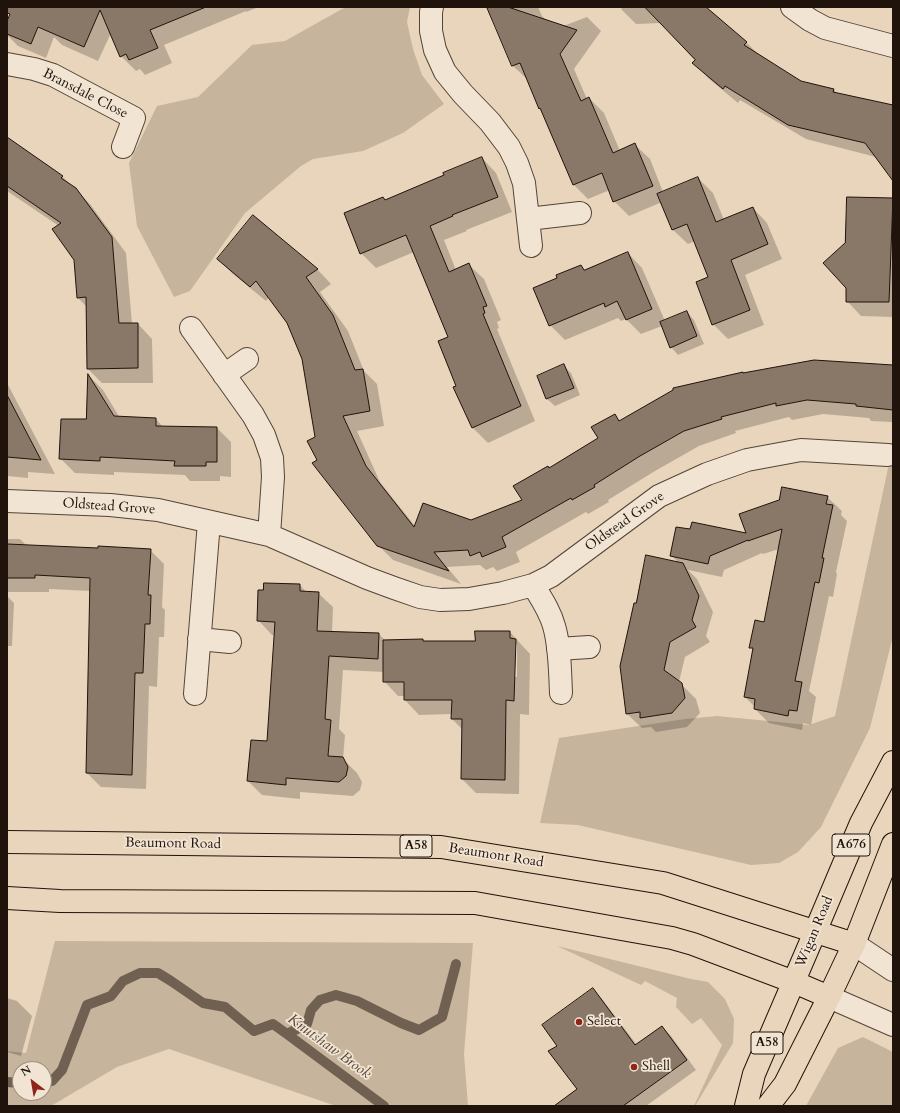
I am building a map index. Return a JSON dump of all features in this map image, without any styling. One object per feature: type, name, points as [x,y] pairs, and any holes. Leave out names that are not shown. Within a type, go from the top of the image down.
[{"type":"main road","name":"Wigan Road","points":[[746,1106],[754,1074],[861,823],[893,762]]},
{"type":"main road","name":"Beaumont Road","points":[[7,842],[441,847],[663,883],[854,944]]},
{"type":"main road","name":"A676","points":[[854,944],[893,844]]},
{"type":"main road","points":[[7,898],[60,901],[475,903],[672,938],[693,944],[794,982],[829,997]]},
{"type":"main road","name":"A58","points":[[768,1106],[785,1084],[854,944]]},
{"type":"street","points":[[432,7],[431,31],[435,50],[445,72],[463,94],[490,122],[509,147],[517,163],[524,183],[531,246]]},
{"type":"street","points":[[792,7],[810,20],[825,28],[893,46]]},
{"type":"street","name":"Bransdale Close","points":[[7,64],[34,69],[52,75],[134,118],[123,147]]},
{"type":"street","points":[[528,219],[580,213]]},
{"type":"street","points":[[191,328],[253,415],[264,434],[272,458],[269,535]]},
{"type":"street","points":[[224,375],[248,359]]},
{"type":"street","name":"Oldstead Grove","points":[[7,501],[110,505],[158,510],[269,535],[374,580],[420,597],[440,600],[469,599],[503,594],[533,585],[551,576],[659,496],[707,474],[747,460],[801,450],[888,455]]},
{"type":"street","points":[[195,694],[209,522]]},
{"type":"street","points":[[533,585],[549,610],[554,626],[558,649],[561,693]]},
{"type":"street","points":[[199,639],[230,642]]},
{"type":"street","points":[[558,649],[588,647]]},
{"type":"street","points":[[854,944],[893,970]]},
{"type":"street","points":[[829,997],[893,1025]]},
{"type":"shaded area","points":[[348,7],[410,7],[407,22],[413,49],[422,75],[444,104],[403,133],[363,151],[313,159],[301,166],[245,213],[190,291],[174,297],[137,226],[129,163],[157,106],[198,97],[252,45],[285,41]]},
{"type":"shaded area","points":[[893,445],[893,636],[870,728],[821,827],[798,852],[779,863],[751,865],[578,825],[540,823],[559,738],[685,719],[717,716],[809,725],[835,716]]},
{"type":"shaded area","points":[[55,941],[473,943],[464,1054],[468,1106],[336,1106],[169,1049],[117,1067],[51,1106],[7,1106],[7,1051],[26,1053]]},
{"type":"shaded area","points":[[557,946],[708,982],[725,999],[734,1019],[733,1043],[695,1106],[722,1045],[701,1018],[692,1024],[676,1007],[677,998],[645,981],[641,985]]},
{"type":"shaded area","points":[[863,1037],[893,1052],[893,1106],[806,1106],[838,1048]]},
{"type":"building","points":[[7,7],[206,7],[150,30],[158,48],[129,60],[126,54],[120,57],[100,10],[84,47],[38,27],[31,44],[7,34],[7,21],[10,14],[7,13]]},
{"type":"building","points":[[487,7],[508,7],[577,30],[560,54],[581,101],[589,97],[613,153],[635,143],[653,186],[613,202],[602,173],[573,185],[520,63],[512,66]]},
{"type":"building","points":[[645,7],[706,7],[747,42],[744,45],[801,81],[834,89],[833,92],[893,105],[893,181],[865,143],[788,125],[725,86],[723,89],[692,63],[695,60]]},
{"type":"building","points":[[7,137],[63,176],[61,178],[76,188],[112,237],[119,323],[138,323],[138,368],[87,369],[86,297],[77,298],[74,260],[52,229],[61,223],[7,186]]},
{"type":"building","points":[[482,157],[498,197],[452,215],[453,216],[430,226],[449,272],[469,263],[487,306],[483,307],[485,313],[483,314],[521,406],[472,428],[453,387],[456,386],[438,341],[448,337],[406,235],[360,254],[344,213],[383,197],[385,200]]},
{"type":"building","points":[[698,177],[716,222],[753,207],[768,244],[731,260],[750,310],[712,325],[696,282],[708,277],[687,224],[672,230],[657,194]]},
{"type":"building","points":[[847,197],[893,198],[889,302],[846,302],[846,288],[823,263],[845,243]]},
{"type":"building","points":[[253,215],[318,269],[306,277],[333,315],[355,370],[363,369],[370,411],[343,416],[366,466],[414,527],[423,503],[471,520],[522,500],[513,486],[548,466],[549,468],[598,438],[591,427],[615,414],[619,421],[673,390],[673,388],[743,372],[814,360],[893,365],[893,410],[856,406],[856,404],[807,400],[776,406],[776,403],[721,417],[722,419],[684,431],[640,456],[594,485],[595,487],[572,500],[571,498],[502,537],[506,547],[482,557],[480,552],[470,556],[468,550],[434,552],[449,571],[377,546],[312,463],[317,460],[307,441],[315,437],[302,359],[287,323],[256,281],[250,287],[217,259]]},
{"type":"building","points":[[628,252],[652,309],[626,320],[617,301],[605,307],[604,303],[549,326],[533,288],[557,278],[556,275],[581,265],[584,270]]},
{"type":"building","points":[[687,311],[697,336],[670,348],[660,322]]},
{"type":"building","points":[[564,364],[574,388],[546,399],[537,376]]},
{"type":"building","points":[[88,374],[114,416],[156,418],[156,426],[217,427],[217,462],[206,462],[206,466],[174,466],[175,461],[100,457],[100,461],[59,459],[61,419],[86,419]]},
{"type":"building","points":[[7,395],[41,460],[7,457]]},
{"type":"building","points":[[782,487],[828,496],[826,504],[833,505],[822,558],[824,558],[819,583],[815,582],[795,681],[802,682],[797,711],[789,710],[788,716],[754,709],[755,699],[744,697],[753,648],[749,648],[755,620],[764,622],[782,529],[748,540],[710,556],[708,564],[670,556],[676,527],[690,529],[692,522],[746,533],[739,514],[779,500]]},
{"type":"building","points":[[7,544],[151,549],[148,595],[151,595],[150,624],[145,624],[143,673],[135,673],[132,775],[86,773],[90,578],[35,575],[35,578],[7,578]]},
{"type":"building","points":[[646,555],[683,563],[699,596],[692,620],[696,627],[670,642],[664,670],[682,683],[685,698],[672,713],[640,718],[640,712],[626,714],[620,666],[634,603],[636,603]]},
{"type":"building","points":[[264,583],[300,584],[300,591],[319,592],[317,631],[379,633],[378,659],[329,656],[325,719],[331,720],[328,756],[343,757],[348,767],[346,776],[339,782],[286,778],[286,785],[247,781],[251,740],[267,741],[275,622],[257,621],[258,590],[263,590]]},
{"type":"building","points":[[475,631],[510,631],[510,638],[516,639],[514,701],[506,700],[505,780],[461,779],[462,719],[451,719],[452,700],[404,700],[404,682],[383,682],[383,640],[423,639],[423,641],[475,641]]},
{"type":"building","name":"Shell","points":[[593,988],[635,1045],[662,1026],[687,1060],[623,1106],[554,1106],[577,1089],[548,1051],[557,1046],[542,1025]]},
{"type":"waterway","points":[[287,1034],[307,1024],[311,1010],[320,1000],[336,995],[357,1001],[401,1023],[419,1030],[442,1017],[456,964]]},
{"type":"waterway","name":"Knutshaw Brook","points":[[52,1081],[62,1070],[87,1005],[111,996],[123,981],[140,973],[158,973],[203,1003],[225,1007],[254,1031],[273,1024],[384,1106]]},
{"type":"waterway","name":"Knutshaw Brook","points":[[7,1082],[12,1082]]},
{"type":"place","name":"Select","points":[[579,1022]]},
{"type":"place","name":"Shell","points":[[634,1067]]}]
